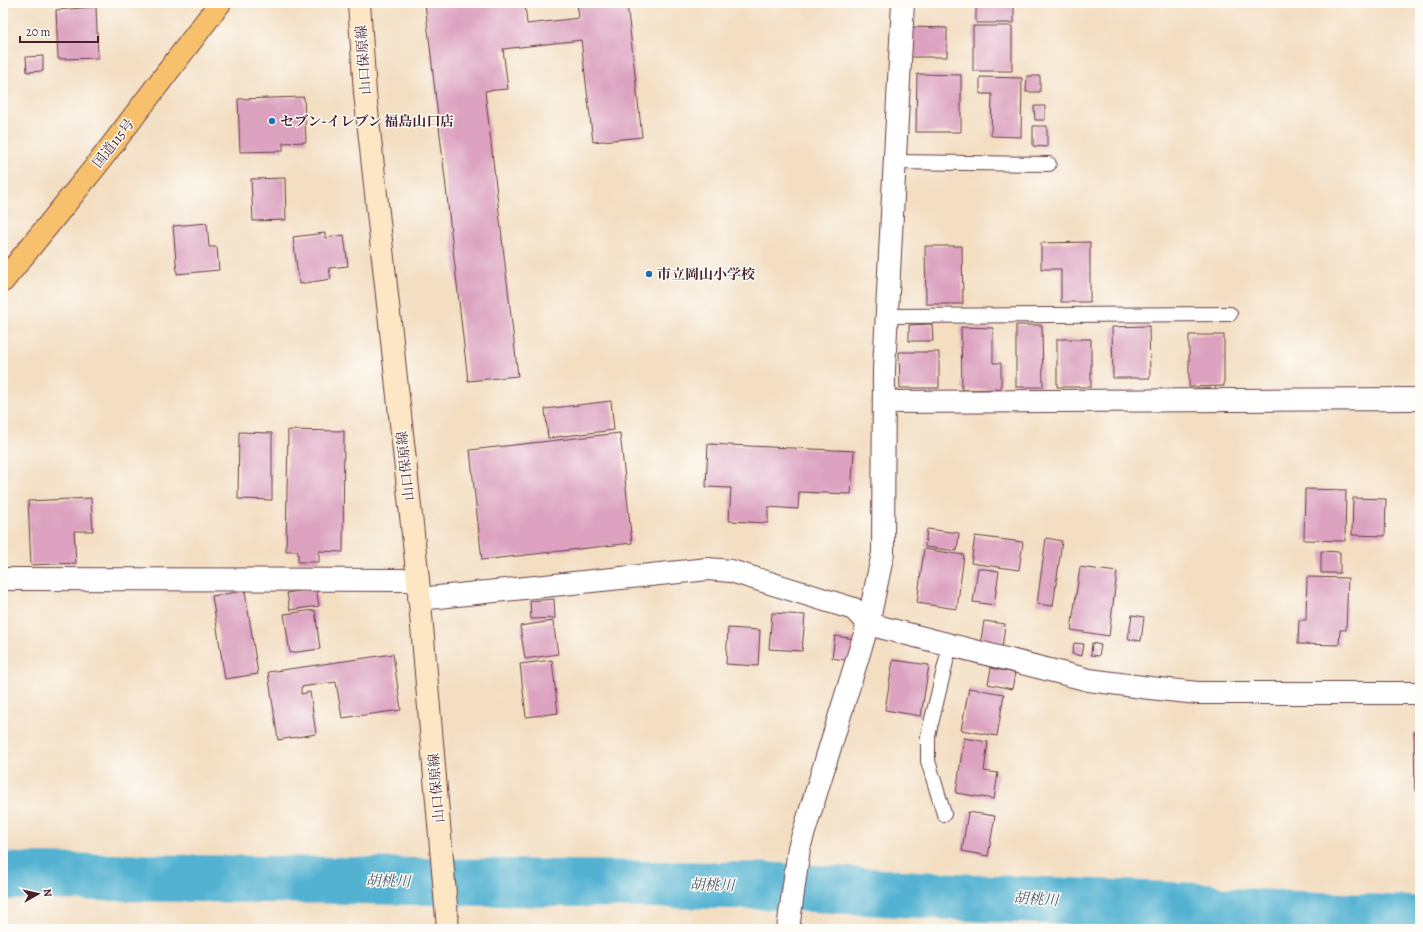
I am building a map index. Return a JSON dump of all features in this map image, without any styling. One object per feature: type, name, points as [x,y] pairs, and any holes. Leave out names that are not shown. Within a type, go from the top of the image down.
[{"type":"highway","name":"国道115号","points":[[3,281],[96,166],[220,3]]},
{"type":"main road","name":"山口保原線","points":[[359,3],[365,93],[419,589],[448,929]]},
{"type":"street","points":[[788,929],[799,848],[868,624],[883,553],[884,370],[903,3]]},
{"type":"street","points":[[885,402],[1420,398]]},
{"type":"street","points":[[3,579],[419,589],[708,569],[731,571],[841,604],[854,609],[868,624],[1089,680],[1175,691],[1420,693]]},
{"type":"lane","points":[[895,162],[1049,164]]},
{"type":"lane","points":[[887,316],[1230,314]]},
{"type":"lane","points":[[944,814],[928,761],[928,736],[950,645]]},
{"type":"building","points":[[425,3],[525,3],[527,24],[579,18],[577,3],[627,3],[642,137],[593,142],[581,40],[503,49],[508,89],[485,91],[518,376],[468,381]]},
{"type":"building","points":[[976,3],[1014,3],[1014,23],[976,23]]},
{"type":"building","points":[[96,7],[98,58],[58,59],[56,10]]},
{"type":"building","points":[[973,26],[1012,26],[1012,71],[973,71]]},
{"type":"building","points":[[909,27],[947,28],[947,57],[909,57]]},
{"type":"building","points":[[43,56],[43,71],[27,72],[26,57]]},
{"type":"building","points":[[917,74],[961,75],[961,132],[916,132]]},
{"type":"building","points":[[1027,76],[1040,76],[1040,92],[1026,92]]},
{"type":"building","points":[[980,77],[1022,78],[1021,137],[991,136],[992,94],[980,94]]},
{"type":"building","name":"セブン-イレブン 福島山口店","points":[[304,97],[306,142],[283,143],[283,151],[240,152],[238,99]]},
{"type":"building","points":[[1034,106],[1045,106],[1045,120],[1035,120]]},
{"type":"building","points":[[1033,126],[1047,126],[1047,147],[1033,146]]},
{"type":"building","points":[[285,178],[286,220],[253,221],[251,179]]},
{"type":"building","points":[[207,223],[209,247],[217,247],[219,270],[177,274],[173,226]]},
{"type":"building","points":[[325,233],[325,238],[344,235],[348,266],[329,268],[331,279],[299,284],[293,237]]},
{"type":"building","points":[[1090,242],[1090,302],[1061,302],[1061,269],[1041,269],[1041,243]]},
{"type":"building","points":[[925,246],[962,246],[963,304],[926,304]]},
{"type":"building","points":[[932,324],[933,341],[909,341],[909,325]]},
{"type":"building","points":[[1016,325],[1042,325],[1043,387],[1016,387]]},
{"type":"building","points":[[1149,326],[1150,378],[1113,378],[1112,327]]},
{"type":"building","points":[[961,327],[993,328],[993,363],[1001,363],[1001,389],[962,390]]},
{"type":"building","points":[[1189,335],[1224,335],[1224,386],[1189,387]]},
{"type":"building","points":[[1057,339],[1091,339],[1091,387],[1057,387]]},
{"type":"building","points":[[899,352],[939,352],[939,388],[900,388]]},
{"type":"building","points":[[611,401],[614,430],[548,438],[545,409]]},
{"type":"building","points":[[288,430],[344,431],[343,552],[319,551],[319,562],[298,562],[298,551],[286,551]]},
{"type":"building","points":[[239,432],[272,433],[272,500],[238,499]]},
{"type":"building","points":[[620,433],[632,543],[482,560],[470,450]]},
{"type":"building","points":[[708,444],[854,451],[851,494],[799,492],[798,509],[768,507],[768,523],[729,521],[731,488],[706,487]]},
{"type":"building","points":[[1305,489],[1346,490],[1345,541],[1304,540]]},
{"type":"building","points":[[91,498],[93,531],[74,531],[76,563],[31,565],[28,501]]},
{"type":"building","points":[[1353,498],[1386,499],[1385,536],[1352,535]]},
{"type":"building","points":[[927,529],[959,533],[957,551],[925,547]]},
{"type":"building","points":[[975,536],[1023,542],[1019,570],[971,563]]},
{"type":"building","points":[[1046,538],[1062,541],[1053,606],[1037,604]]},
{"type":"building","points":[[924,549],[964,555],[957,609],[917,603]]},
{"type":"building","points":[[1321,551],[1340,552],[1340,573],[1321,573]]},
{"type":"building","points":[[1080,567],[1117,572],[1109,636],[1071,630]]},
{"type":"building","points":[[978,568],[999,571],[994,605],[973,602]]},
{"type":"building","points":[[1307,577],[1348,578],[1346,630],[1340,630],[1339,645],[1298,644],[1299,620],[1306,620]]},
{"type":"building","points":[[316,588],[319,606],[290,610],[287,593]]},
{"type":"building","points":[[245,591],[258,674],[225,679],[212,596]]},
{"type":"building","points":[[554,599],[555,618],[531,619],[530,601]]},
{"type":"building","points":[[315,610],[320,649],[290,653],[284,614]]},
{"type":"building","points":[[772,613],[805,615],[802,651],[769,649]]},
{"type":"building","points":[[1132,615],[1144,617],[1141,641],[1128,639]]},
{"type":"building","points":[[553,621],[558,654],[525,659],[520,626]]},
{"type":"building","points":[[984,621],[1005,624],[1002,649],[980,646]]},
{"type":"building","points":[[728,628],[760,630],[758,666],[726,664]]},
{"type":"building","points":[[835,636],[855,639],[851,661],[832,658]]},
{"type":"building","points":[[1074,643],[1084,644],[1082,656],[1072,654]]},
{"type":"building","points":[[1092,643],[1101,645],[1099,656],[1091,655]]},
{"type":"building","points":[[393,654],[401,710],[342,718],[336,682],[301,687],[301,694],[310,692],[316,734],[278,740],[268,672]]},
{"type":"building","points":[[552,660],[558,713],[526,717],[520,664]]},
{"type":"building","points":[[893,660],[929,665],[921,716],[885,710]]},
{"type":"building","points":[[991,668],[1015,673],[1012,689],[988,684]]},
{"type":"building","points":[[969,688],[1004,694],[997,736],[961,730]]},
{"type":"building","points":[[1414,732],[1420,732],[1420,791],[1415,791]]},
{"type":"building","points":[[964,738],[988,742],[984,771],[998,773],[994,799],[956,793]]},
{"type":"building","points":[[968,812],[995,816],[988,856],[962,851]]},
{"type":"waterway","name":"胡桃川","points":[[3,876],[770,886],[980,898],[1210,907],[1218,911],[1420,920]]},
{"type":"place","name":"セブン-イレブン 福島山口店","points":[[272,121]]},
{"type":"place","name":"市立岡山小学校","points":[[649,274]]}]
